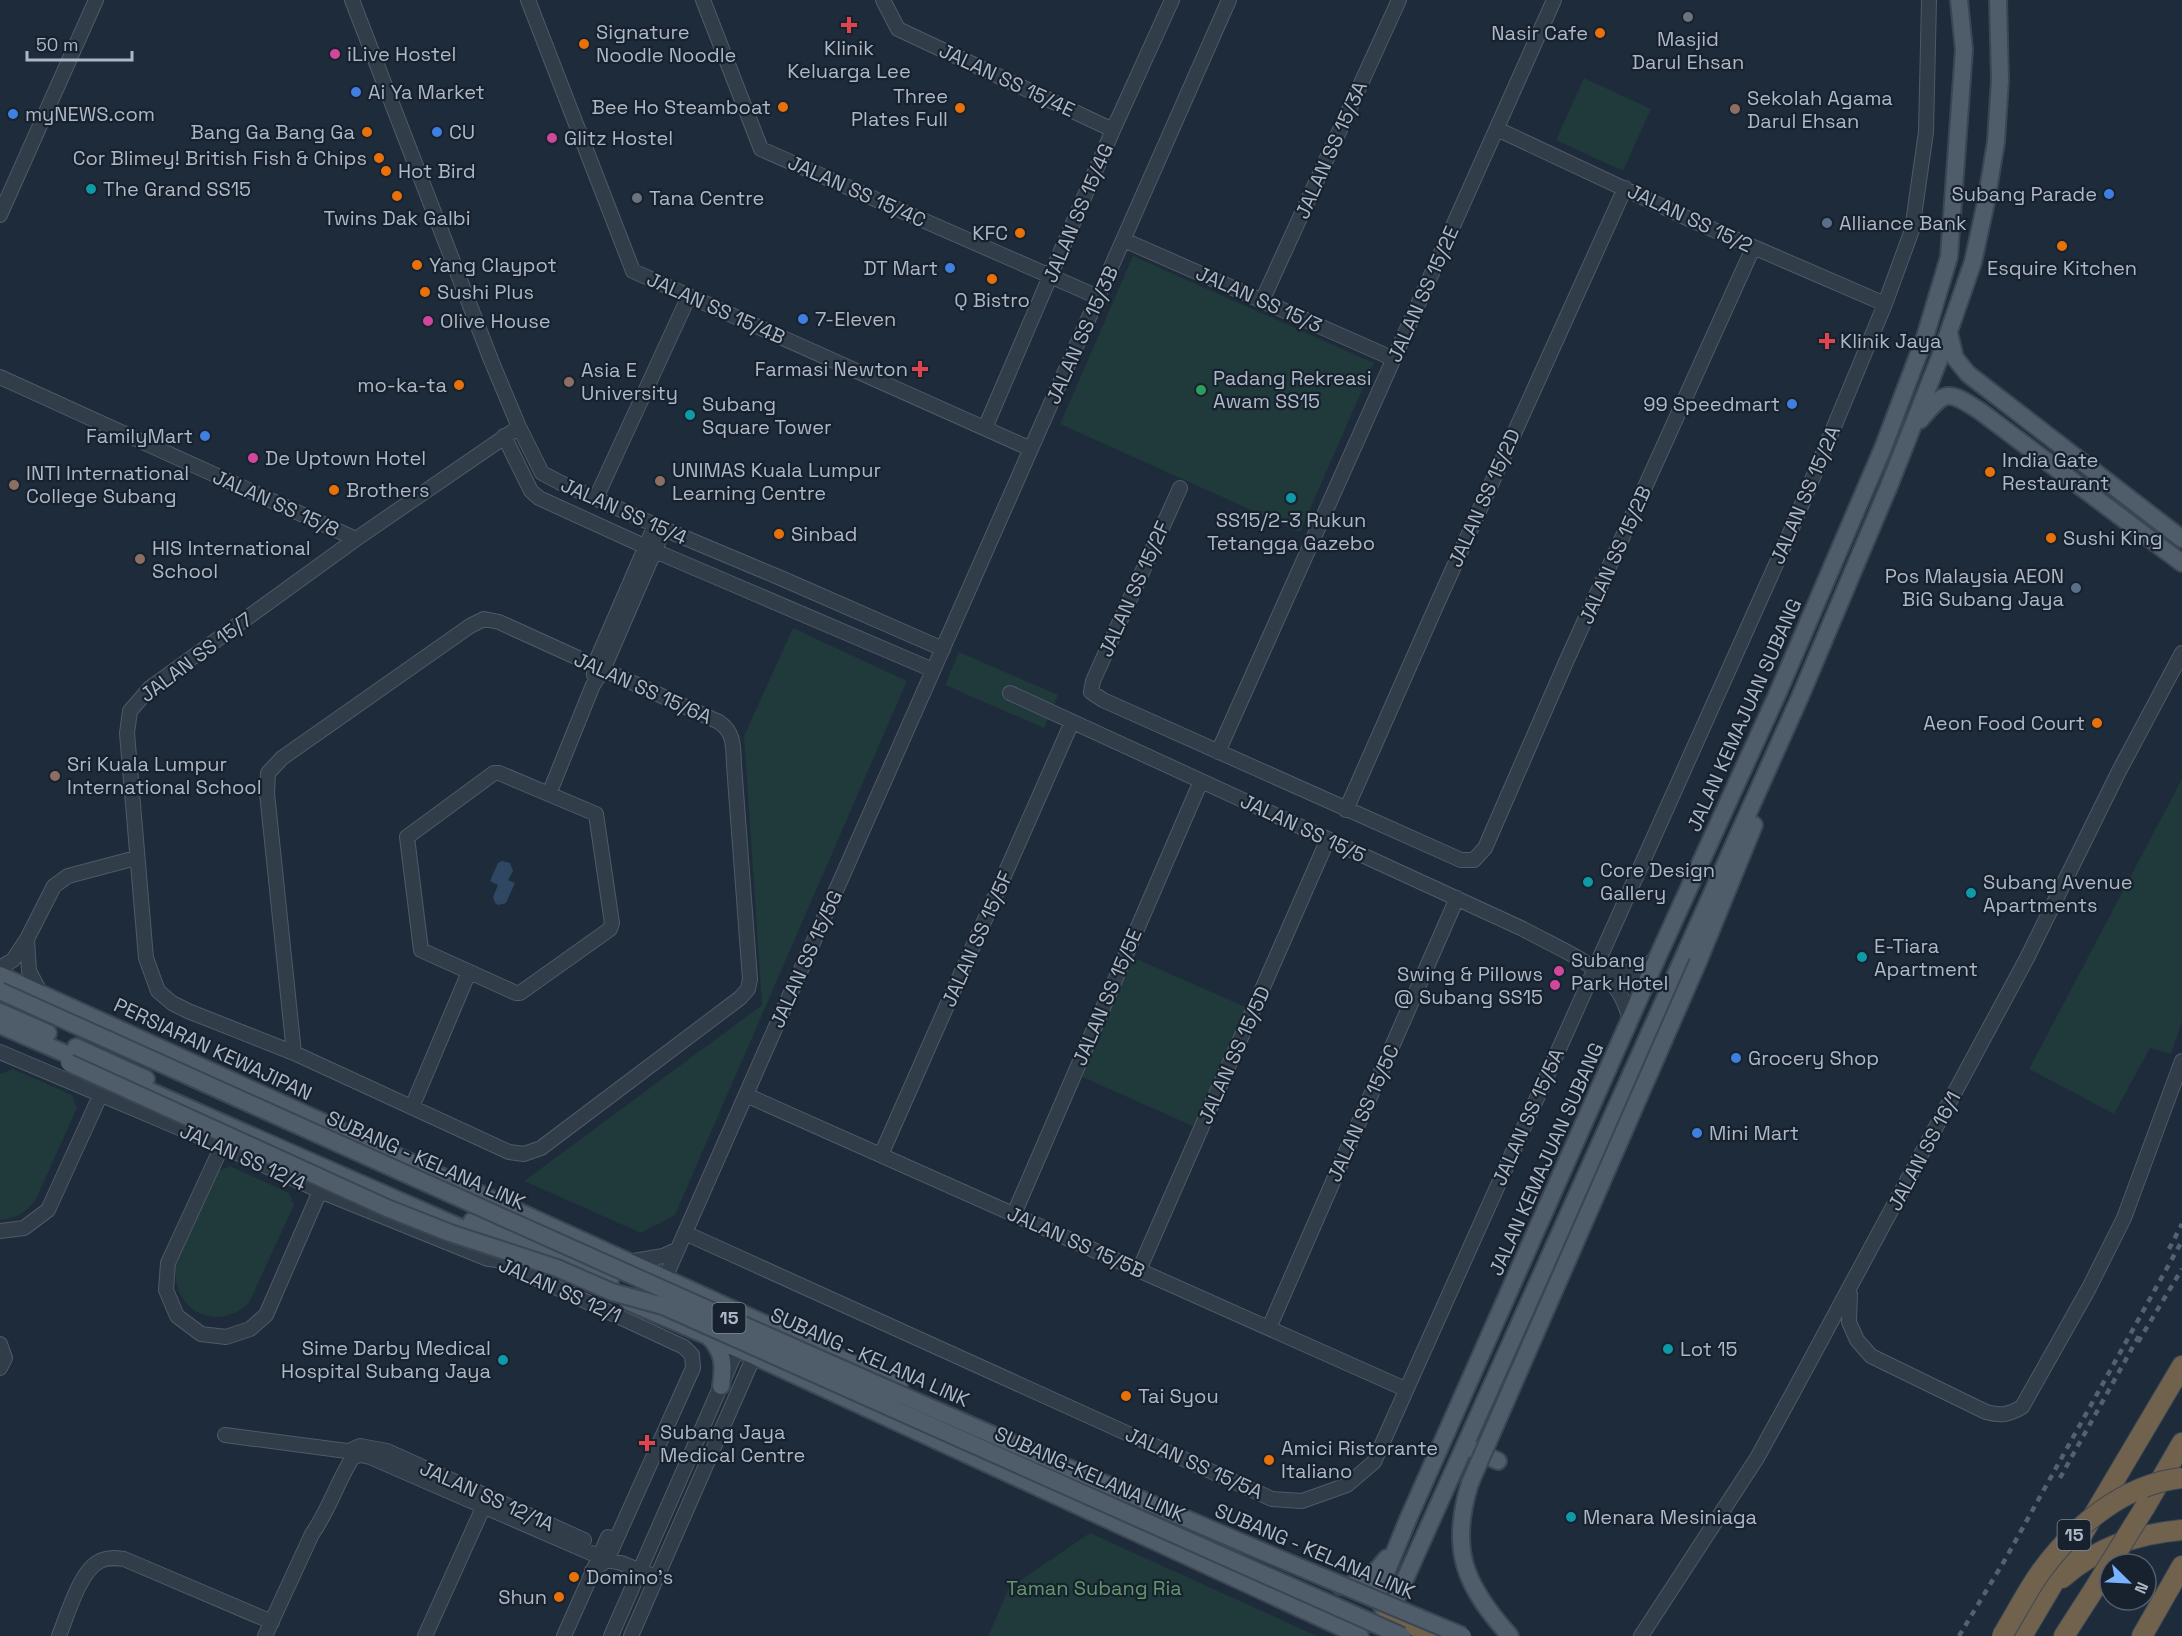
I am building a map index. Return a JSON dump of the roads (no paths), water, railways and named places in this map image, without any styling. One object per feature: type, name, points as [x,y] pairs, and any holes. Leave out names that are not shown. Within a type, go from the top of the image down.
[{"type":"highway","points":[[2033,1619],[2182,1366]]},
{"type":"highway","points":[[2064,1636],[2145,1507],[2182,1443]]},
{"type":"highway","name":"15","points":[[2002,1636],[2039,1575],[2056,1552],[2090,1518],[2139,1489],[2182,1478]]},
{"type":"highway","points":[[2022,1636],[2057,1583],[2097,1552],[2123,1541],[2161,1532],[2182,1530]]},
{"type":"highway","points":[[2142,1636],[2182,1566]]},
{"type":"highway","points":[[1389,1615],[1440,1636]]},
{"type":"main road","name":"JALAN KEMAJUAN SUBANG","points":[[1389,1615],[1377,1597],[1398,1543],[1658,956],[1782,684],[1883,448],[1925,337],[1949,257],[1964,50],[1959,0]]},
{"type":"main road","points":[[1333,1623],[1366,1623],[1378,1621],[1389,1615],[1800,697],[1910,432],[1949,333],[1973,262],[1996,142],[2000,80],[1998,0]]},
{"type":"main road","points":[[1949,333],[1955,358],[1968,374],[2182,538]]},
{"type":"main road","points":[[1910,432],[1936,401],[1945,395],[1958,397],[1980,411],[2182,563]]},
{"type":"main road","points":[[1510,1636],[1489,1612],[1467,1573],[1462,1554],[1460,1529],[1462,1508],[1470,1483],[1698,962],[1758,817],[1800,697]]},
{"type":"main road","name":"PERSIARAN KEWAJIPAN","points":[[0,975],[665,1278],[763,1326],[1389,1615]]},
{"type":"main road","name":"SUBANG - KELANA LINK","points":[[0,991],[1147,1503],[1463,1636]]},
{"type":"main road","name":"SUBANG - KELANA LINK","points":[[0,1012],[225,1115],[521,1242],[663,1306]]},
{"type":"main road","points":[[0,1025],[754,1356],[1360,1636]]},
{"type":"main road","points":[[0,1031],[387,1208],[450,1233],[557,1268],[612,1292],[663,1306]]},
{"type":"main road","points":[[592,1245],[616,1263],[763,1326]]},
{"type":"main road","name":"SUBANG-KELANA LINK","points":[[663,1306],[1402,1636]]},
{"type":"main road","points":[[737,1349],[745,1333],[763,1326]]},
{"type":"main road","points":[[754,1356],[763,1326]]},
{"type":"main road","points":[[707,1336],[722,1355],[721,1386]]},
{"type":"main road","points":[[1465,1446],[1498,1461]]},
{"type":"main road","points":[[1330,1587],[1355,1585],[1371,1578],[1398,1543]]},
{"type":"street","points":[[0,215],[96,0]]},
{"type":"street","name":"JALAN SS 15/4","points":[[352,0],[491,360],[519,427],[542,472],[555,481],[943,649]]},
{"type":"street","name":"JALAN SS 15/4B","points":[[528,0],[633,271],[1031,448]]},
{"type":"street","name":"JALAN SS 15/4C","points":[[703,0],[761,149],[1098,297]]},
{"type":"street","name":"JALAN SS 15/4E","points":[[883,0],[898,29],[1113,130]]},
{"type":"street","name":"JALAN SS 15/4G","points":[[985,428],[1113,130],[1172,0]]},
{"type":"street","name":"JALAN SS 15/3B","points":[[933,670],[1229,0]]},
{"type":"street","name":"JALAN SS 15/3A","points":[[1262,301],[1399,0]]},
{"type":"street","name":"JALAN SS 15/2E","points":[[1218,752],[1554,0]]},
{"type":"street","name":"JALAN SS 15/2A","points":[[1594,968],[1785,544],[1885,304],[1912,230],[1926,132],[1929,0]]},
{"type":"street","name":"JALAN SS 15/2","points":[[1497,129],[1753,248],[1885,304]]},
{"type":"street","name":"JALAN SS 15/2D","points":[[1346,810],[1446,582],[1625,188]]},
{"type":"street","name":"JALAN SS 15/3","points":[[1124,240],[1394,359]]},
{"type":"street","name":"JALAN SS 15/2B","points":[[1346,810],[1461,860],[1474,860],[1485,848],[1753,248]]},
{"type":"street","points":[[596,498],[689,296]]},
{"type":"street","name":"JALAN SS 15/8","points":[[0,377],[356,539]]},
{"type":"street","name":"JALAN SS 15/7","points":[[412,1107],[294,1053],[188,1011],[172,1003],[158,991],[146,958],[136,858],[127,733],[130,711],[150,688],[356,539],[519,427]]},
{"type":"street","name":"JALAN SS 15/4","points":[[504,436],[535,495],[651,549],[933,670]]},
{"type":"street","name":"JALAN SS 15/2F","points":[[1180,488],[1093,681],[1091,692],[1103,700],[1218,752]]},
{"type":"street","points":[[549,794],[598,668],[660,527]]},
{"type":"street","name":"JALAN SS 15/6A","points":[[294,1053],[267,793],[268,773],[282,758],[470,626],[484,619],[500,622],[728,728],[732,741],[750,979],[748,989],[740,998],[541,1148],[524,1155],[509,1152],[412,1107]]},
{"type":"street","name":"JALAN SS 16/1","points":[[1641,1636],[1757,1458],[2027,958],[2118,773],[2182,653]]},
{"type":"street","name":"JALAN SS 15/5G","points":[[665,1278],[933,670]]},
{"type":"street","name":"JALAN SS 15/5","points":[[1010,693],[1523,929],[1594,968],[1615,987],[1631,1020]]},
{"type":"street","name":"JALAN SS 15/5F","points":[[881,1155],[1072,722]]},
{"type":"street","points":[[1218,752],[1346,810]]},
{"type":"street","points":[[494,773],[549,794],[596,814],[612,923],[610,929],[520,993],[421,950],[407,837],[494,773]]},
{"type":"street","name":"JALAN SS 15/5E","points":[[1014,1214],[1201,780]]},
{"type":"street","name":"JALAN SS 15/5D","points":[[1139,1270],[1328,839]]},
{"type":"street","points":[[0,968],[13,960],[27,939],[54,886],[68,876],[136,858]]},
{"type":"street","name":"JALAN SS 15/5C","points":[[1269,1328],[1456,898]]},
{"type":"street","points":[[27,939],[29,971],[41,994]]},
{"type":"street","name":"JALAN SS 15/5","points":[[1594,968],[1636,974],[1658,956]]},
{"type":"street","name":"JALAN SS 15/5A","points":[[685,1233],[1272,1498],[1302,1501],[1347,1485],[1374,1462],[1594,968]]},
{"type":"street","points":[[412,1107],[469,972]]},
{"type":"street","name":"JALAN SS 12/4","points":[[0,1052],[222,1146],[320,1191],[488,1259]]},
{"type":"street","points":[[1850,1289],[1849,1322],[1857,1340],[1871,1356],[1986,1412],[1999,1416],[2022,1407],[2089,1288],[2124,1218],[2182,1061]]},
{"type":"street","name":"JALAN SS 15/5B","points":[[746,1095],[1405,1389]]},
{"type":"street","points":[[0,1231],[24,1228],[48,1210],[100,1096]]},
{"type":"street","points":[[222,1146],[168,1263],[166,1290],[177,1316],[201,1334],[226,1337],[250,1329],[266,1315],[320,1191]]},
{"type":"street","points":[[295,1179],[303,1158]]},
{"type":"street","points":[[628,1262],[663,1256],[678,1249]]},
{"type":"street","name":"JALAN SS 12/1","points":[[488,1259],[497,1260],[670,1340],[684,1347],[692,1355],[693,1368],[608,1556]]},
{"type":"street","points":[[0,1344],[4,1358],[0,1368]]},
{"type":"street","points":[[611,1636],[737,1349]]},
{"type":"street","points":[[631,1636],[754,1356]]},
{"type":"street","name":"JALAN SS 12/1A","points":[[225,1435],[370,1457],[486,1501],[658,1578]]},
{"type":"street","points":[[266,1636],[312,1534],[314,1518],[321,1502],[350,1454]]},
{"type":"street","points":[[425,1636],[486,1501]]},
{"type":"street","points":[[564,1636],[592,1571],[608,1556]]},
{"type":"street","points":[[59,1636],[90,1568],[112,1557],[124,1558],[272,1622]]},
{"type":"water","points":[[502,861],[510,863],[513,871],[508,880],[515,883],[506,903],[498,905],[493,897],[498,885],[490,881],[498,863]]},
{"type":"railway","points":[[2169,1249],[2182,1224]]},
{"type":"railway","points":[[1959,1636],[2006,1558],[2182,1241]]},
{"type":"railway","points":[[2138,1342],[2182,1269]]},
{"type":"railway","points":[[2060,1478],[2140,1334]]},
{"type":"place","name":"Masjid Darul Ehsan","points":[[1688,17]]},
{"type":"place","name":"Klinik Keluarga Lee","points":[[849,25]]},
{"type":"place","name":"Nasir Cafe","points":[[1600,33]]},
{"type":"place","name":"Signature Noodle Noodle","points":[[584,44]]},
{"type":"place","name":"iLive Hostel","points":[[335,54]]},
{"type":"place","name":"Ai Ya Market","points":[[356,92]]},
{"type":"place","name":"Bee Ho Steamboat","points":[[783,107]]},
{"type":"place","name":"Three Plates Full","points":[[960,108]]},
{"type":"place","name":"Sekolah Agama Darul Ehsan","points":[[1735,109]]},
{"type":"place","name":"myNEWS.com","points":[[13,114]]},
{"type":"place","name":"Bang Ga Bang Ga","points":[[367,132]]},
{"type":"place","name":"CU","points":[[437,132]]},
{"type":"place","name":"Glitz Hostel","points":[[552,138]]},
{"type":"place","name":"Cor Blimey! British Fish & Chips","points":[[379,158]]},
{"type":"place","name":"Hot Bird","points":[[386,171]]},
{"type":"place","name":"The Grand SS15","points":[[91,189]]},
{"type":"place","name":"Subang Parade","points":[[2109,194]]},
{"type":"place","name":"Twins Dak Galbi","points":[[397,196]]},
{"type":"place","name":"Tana Centre","points":[[637,198]]},
{"type":"place","name":"Alliance Bank","points":[[1827,223]]},
{"type":"place","name":"KFC","points":[[1020,233]]},
{"type":"place","name":"Esquire Kitchen","points":[[2062,246]]},
{"type":"place","name":"Yang Claypot","points":[[417,265]]},
{"type":"place","name":"DT Mart","points":[[950,268]]},
{"type":"place","name":"Q Bistro","points":[[992,279]]},
{"type":"place","name":"Sushi Plus","points":[[425,292]]},
{"type":"place","name":"7-Eleven","points":[[803,319]]},
{"type":"place","name":"Olive House","points":[[428,321]]},
{"type":"place","name":"Klinik Jaya","points":[[1827,341]]},
{"type":"place","name":"Farmasi Newton","points":[[920,369]]},
{"type":"place","name":"Asia E University","points":[[569,382]]},
{"type":"place","name":"mo-ka-ta","points":[[459,385]]},
{"type":"place","name":"Padang Rekreasi Awam SS15","points":[[1201,390]]},
{"type":"place","name":"99 Speedmart","points":[[1792,404]]},
{"type":"place","name":"Subang Square Tower","points":[[690,415]]},
{"type":"place","name":"FamilyMart","points":[[205,436]]},
{"type":"place","name":"De Uptown Hotel","points":[[253,458]]},
{"type":"place","name":"India Gate Restaurant","points":[[1990,472]]},
{"type":"place","name":"UNIMAS Kuala Lumpur Learning Centre","points":[[660,481]]},
{"type":"place","name":"INTI International College Subang","points":[[14,485]]},
{"type":"place","name":"Brothers","points":[[334,490]]},
{"type":"place","name":"SS15/2-3 Rukun Tetangga Gazebo","points":[[1291,498]]},
{"type":"place","name":"Sinbad","points":[[779,534]]},
{"type":"place","name":"Sushi King","points":[[2051,538]]},
{"type":"place","name":"HIS International School","points":[[140,559]]},
{"type":"place","name":"Pos Malaysia AEON BiG Subang Jaya","points":[[2076,588]]},
{"type":"place","name":"Aeon Food Court","points":[[2097,723]]},
{"type":"place","name":"Sri Kuala Lumpur International School","points":[[55,776]]},
{"type":"place","name":"Core Design Gallery","points":[[1588,882]]},
{"type":"place","name":"Subang Avenue Apartments","points":[[1971,893]]},
{"type":"place","name":"E-Tiara Apartment","points":[[1862,957]]},
{"type":"place","name":"Subang Park Hotel","points":[[1559,971]]},
{"type":"place","name":"Swing & Pillows @ Subang SS15","points":[[1555,985]]},
{"type":"place","name":"Grocery Shop","points":[[1736,1058]]},
{"type":"place","name":"Mini Mart","points":[[1697,1133]]},
{"type":"place","name":"Lot 15","points":[[1668,1349]]},
{"type":"place","name":"Sime Darby Medical Hospital Subang Jaya","points":[[503,1360]]},
{"type":"place","name":"Tai Syou","points":[[1126,1396]]},
{"type":"place","name":"Subang Jaya Medical Centre","points":[[647,1443]]},
{"type":"place","name":"Amici Ristorante Italiano","points":[[1269,1460]]},
{"type":"place","name":"Menara Mesiniaga","points":[[1571,1517]]},
{"type":"place","name":"Domino's","points":[[574,1577]]},
{"type":"place","name":"Shun","points":[[559,1597]]},
{"type":"park label","name":"Taman Subang Ria","points":[[1094,1588]]}]
